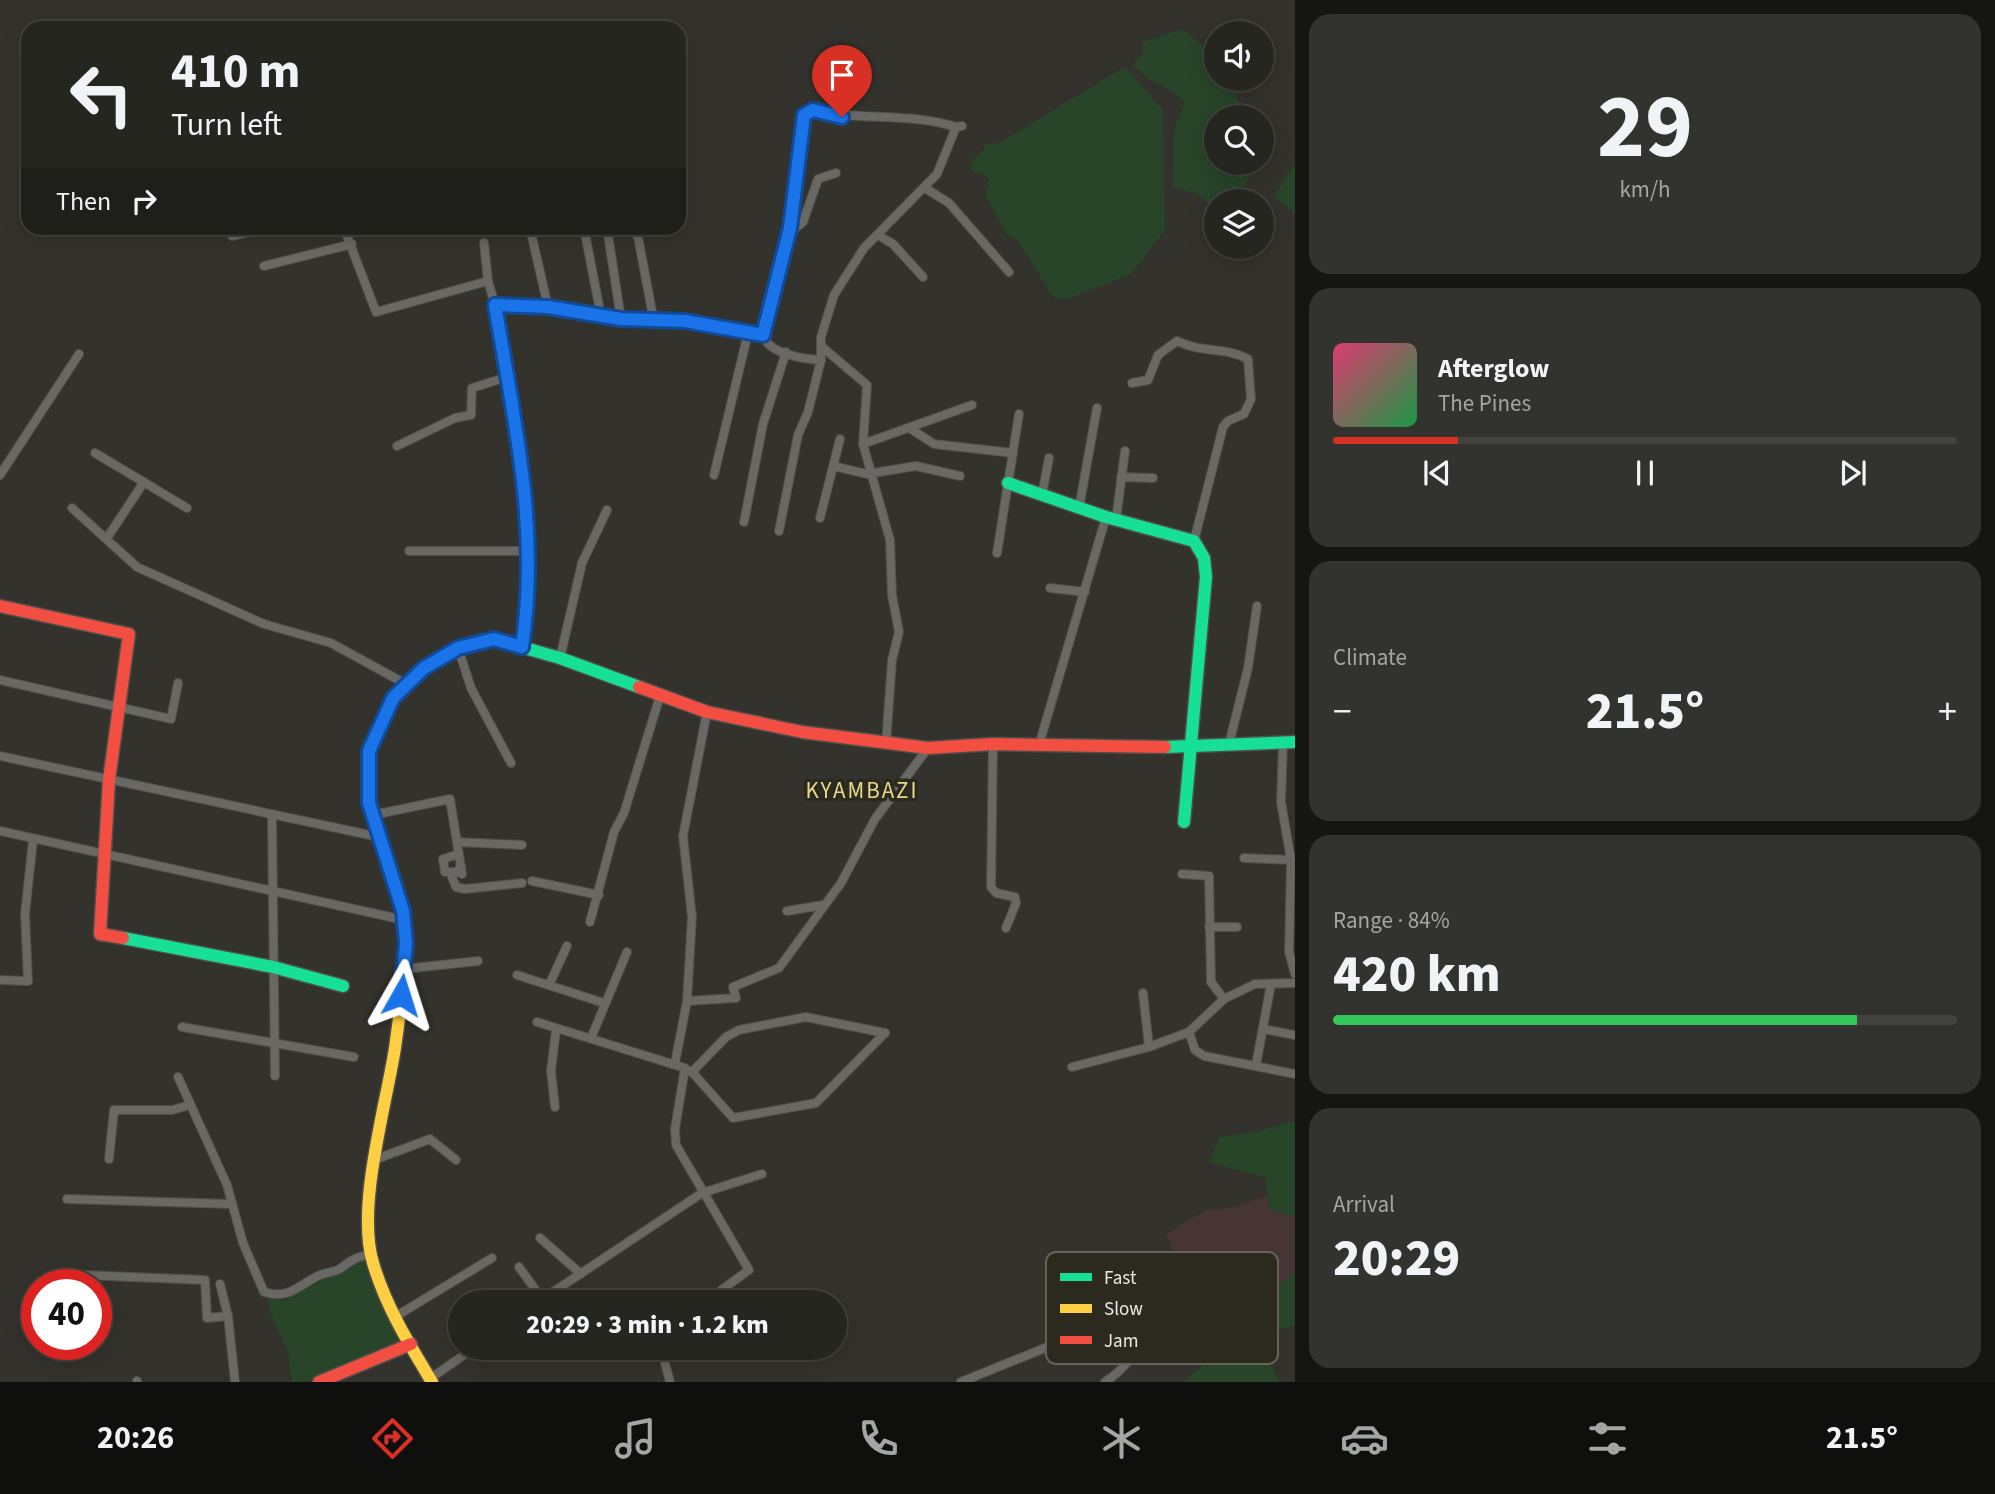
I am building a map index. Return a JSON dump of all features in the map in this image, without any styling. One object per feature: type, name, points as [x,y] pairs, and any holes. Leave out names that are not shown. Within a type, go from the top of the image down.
[{"type":"street","points":[[779,531],[798,435],[808,412],[821,360],[821,346],[834,295],[855,260],[937,174],[959,127],[903,116],[847,117],[807,111],[804,115],[789,233],[763,335],[768,345],[803,359],[821,360]]},
{"type":"street","points":[[789,233],[803,222],[818,179],[836,173]]},
{"type":"street","points":[[925,188],[949,203],[1009,272]]},
{"type":"street","points":[[232,236],[236,235]]},
{"type":"street","points":[[348,235],[376,312],[488,281]]},
{"type":"street","points":[[532,235],[548,307]]},
{"type":"street","points":[[585,235],[601,316]]},
{"type":"street","points":[[608,235],[621,319]]},
{"type":"street","points":[[637,235],[654,322]]},
{"type":"street","points":[[878,235],[892,244],[923,277]]},
{"type":"street","points":[[484,243],[488,281],[495,305],[527,492],[530,594],[522,647]]},
{"type":"street","points":[[264,266],[352,244]]},
{"type":"street","points":[[495,305],[548,307],[654,322],[685,321],[763,335]]},
{"type":"street","points":[[714,475],[748,333]]},
{"type":"street","points":[[1132,383],[1148,380],[1158,355],[1177,341],[1209,351],[1230,349],[1248,359],[1251,399],[1244,414],[1228,421],[1223,427],[1194,541]]},
{"type":"street","points":[[821,346],[867,385],[863,444],[890,540],[892,596],[899,632],[892,660],[886,744]]},
{"type":"street","points":[[744,522],[763,424],[786,352]]},
{"type":"street","points":[[0,475],[79,354]]},
{"type":"street","points":[[397,446],[455,418],[471,415],[472,388],[507,376]]},
{"type":"street","points":[[863,444],[972,405]]},
{"type":"street","points":[[1079,508],[1097,408]]},
{"type":"street","points":[[997,553],[1019,414]]},
{"type":"street","points":[[911,429],[934,444],[1013,453]]},
{"type":"street","points":[[820,518],[840,439]]},
{"type":"street","points":[[1044,744],[1041,738],[1085,592],[1111,518],[1125,451]]},
{"type":"street","points":[[95,453],[187,508]]},
{"type":"street","points":[[1042,495],[1049,458]]},
{"type":"street","points":[[833,466],[867,474],[872,471],[916,466],[960,476]]},
{"type":"street","points":[[1121,477],[1153,478]]},
{"type":"street","points":[[107,538],[144,482]]},
{"type":"street","points":[[1008,483],[1111,518],[1194,541],[1206,561],[1184,822]]},
{"type":"street","points":[[72,508],[137,566],[264,624],[331,643],[404,683]]},
{"type":"street","points":[[560,658],[582,562],[607,510]]},
{"type":"street","points":[[409,551],[528,551]]},
{"type":"street","points":[[1050,588],[1085,592]]},
{"type":"street","points":[[0,606],[129,634],[109,780],[100,934],[273,967],[343,986]]},
{"type":"street","points":[[1229,744],[1248,668],[1256,606]]},
{"type":"street","points":[[458,1360],[431,1380],[411,1343],[393,1318],[376,1277],[371,1255],[369,1202],[395,1047],[404,969],[404,920],[400,897],[373,815],[368,788],[369,751],[393,698],[404,683],[458,648],[494,639],[560,658],[707,712],[802,732],[886,744],[928,748],[993,744],[1190,747],[1289,742],[1281,802],[1291,860],[1289,951],[1295,974]]},
{"type":"street","points":[[458,648],[471,688],[510,763]]},
{"type":"street","points":[[0,680],[171,719],[178,682]]},
{"type":"street","points":[[590,922],[614,832],[624,813],[660,696]]},
{"type":"street","points":[[675,1063],[687,1001],[692,917],[683,836],[707,712]]},
{"type":"street","points":[[993,744],[991,887],[996,893],[1015,897],[1016,903],[1006,928]]},
{"type":"street","points":[[687,1001],[736,998],[733,987],[779,968],[841,883],[875,819],[928,748]]},
{"type":"street","points":[[0,757],[379,837]]},
{"type":"street","points":[[373,815],[450,799],[461,871]]},
{"type":"street","points":[[272,816],[275,1076]]},
{"type":"street","points":[[0,831],[404,920]]},
{"type":"street","points":[[0,980],[28,981],[25,914],[33,840]]},
{"type":"street","points":[[457,842],[522,845]]},
{"type":"street","points":[[459,854],[443,859],[445,872],[461,871]]},
{"type":"street","points":[[1244,858],[1291,860]]},
{"type":"street","points":[[461,871],[452,877],[456,887],[465,889],[522,883]]},
{"type":"street","points":[[1182,874],[1209,876],[1211,982],[1224,999]]},
{"type":"street","points":[[533,881],[599,895]]},
{"type":"street","points":[[787,911],[823,905]]},
{"type":"street","points":[[1209,927],[1237,927]]},
{"type":"street","points":[[549,985],[567,946]]},
{"type":"street","points":[[592,1038],[627,952]]},
{"type":"street","points":[[404,969],[478,961]]},
{"type":"street","points":[[517,975],[604,1003]]},
{"type":"street","points":[[1072,1068],[1149,1047],[1189,1032],[1224,999],[1255,984],[1295,983]]},
{"type":"street","points":[[1256,1065],[1271,984]]},
{"type":"street","points":[[1143,993],[1149,1047]]},
{"type":"street","points":[[537,1022],[556,1030],[675,1063],[688,1070],[733,1118],[816,1103],[885,1033],[806,1017],[738,1030],[688,1070],[675,1129],[676,1144],[749,1270],[722,1290]]},
{"type":"street","points":[[182,1027],[354,1057]]},
{"type":"street","points":[[1263,1029],[1295,1035]]},
{"type":"street","points":[[555,1107],[551,1071],[556,1030]]},
{"type":"street","points":[[1189,1032],[1195,1050],[1203,1055],[1295,1074]]},
{"type":"street","points":[[178,1077],[227,1185],[230,1204],[264,1292],[277,1296],[288,1295],[322,1274],[339,1269],[353,1258],[371,1255]]},
{"type":"street","points":[[109,1159],[114,1110],[172,1110],[190,1105]]},
{"type":"street","points":[[374,1160],[430,1139],[456,1160]]},
{"type":"street","points":[[557,1290],[702,1193],[762,1174]]},
{"type":"street","points":[[67,1199],[230,1204]]},
{"type":"street","points":[[540,1238],[582,1274]]},
{"type":"street","points":[[393,1318],[492,1258]]},
{"type":"street","points":[[519,1267],[533,1290]]},
{"type":"street","points":[[112,1276],[205,1280],[208,1318],[228,1316]]},
{"type":"street","points":[[220,1284],[228,1316],[235,1382]]},
{"type":"street","points":[[318,1382],[411,1343]]},
{"type":"street","points":[[961,1382],[1045,1348]]},
{"type":"street","points":[[664,1360],[670,1382]]},
{"type":"street","points":[[1105,1382],[1124,1364]]},
{"type":"shaded area","points":[[1269,1195],[1270,1209],[1295,1217],[1295,1272],[1278,1283],[1278,1252],[1173,1252],[1166,1234],[1206,1210],[1231,1208]]},
{"type":"green space","points":[[1183,29],[1204,47],[1204,91],[1234,91],[1241,105],[1204,105],[1204,175],[1250,175],[1243,189],[1204,189],[1204,199],[1195,193],[1173,187],[1174,128],[1185,104],[1172,91],[1146,77],[1133,64],[1143,53],[1143,42]]},
{"type":"green space","points":[[1125,67],[1163,110],[1165,230],[1131,274],[1067,299],[1054,298],[1018,241],[1007,235],[986,195],[989,178],[970,169],[975,156],[980,155],[986,144],[999,143]]},
{"type":"green space","points":[[1295,163],[1295,214],[1274,197]]},
{"type":"green space","points":[[1295,1122],[1295,1217],[1269,1209],[1266,1178],[1209,1162],[1220,1137],[1256,1132]]},
{"type":"green space","points":[[360,1259],[366,1260],[401,1338],[400,1342],[334,1374],[292,1382],[288,1351],[270,1313],[268,1296],[283,1301]]},
{"type":"green space","points":[[1295,1272],[1295,1325],[1278,1330],[1278,1283]]},
{"type":"green space","points":[[1204,1364],[1270,1364],[1280,1382],[1183,1382]]},
{"type":"traffic: fast","points":[[1008,483],[1106,517],[1194,541],[1204,558],[1206,577],[1184,822]]},
{"type":"traffic: fast","points":[[406,942],[400,897],[369,803],[369,751],[393,698],[424,668],[458,648],[493,639],[560,658],[639,687]]},
{"type":"traffic: fast","points":[[1165,747],[1295,742]]},
{"type":"traffic: fast","points":[[123,938],[273,967],[343,986]]},
{"type":"traffic: slow","points":[[406,942],[395,1048],[370,1186],[369,1240],[373,1263],[384,1295],[432,1382]]},
{"type":"traffic: jam","points":[[0,606],[129,634],[109,780],[100,934],[123,938]]},
{"type":"traffic: jam","points":[[639,687],[707,712],[802,732],[928,748],[993,744],[1165,747]]},
{"type":"traffic: jam","points":[[319,1382],[411,1344]]},
{"type":"district","name":"KYAMBAZI","points":[[862,790]]},
{"type":"route","points":[[401,995],[406,943],[403,911],[369,803],[369,751],[393,698],[404,683],[424,668],[458,648],[494,639],[522,647],[530,594],[527,492],[495,305],[548,307],[621,319],[667,323],[685,321],[763,335],[790,228],[804,115],[813,110],[842,117]]}]
